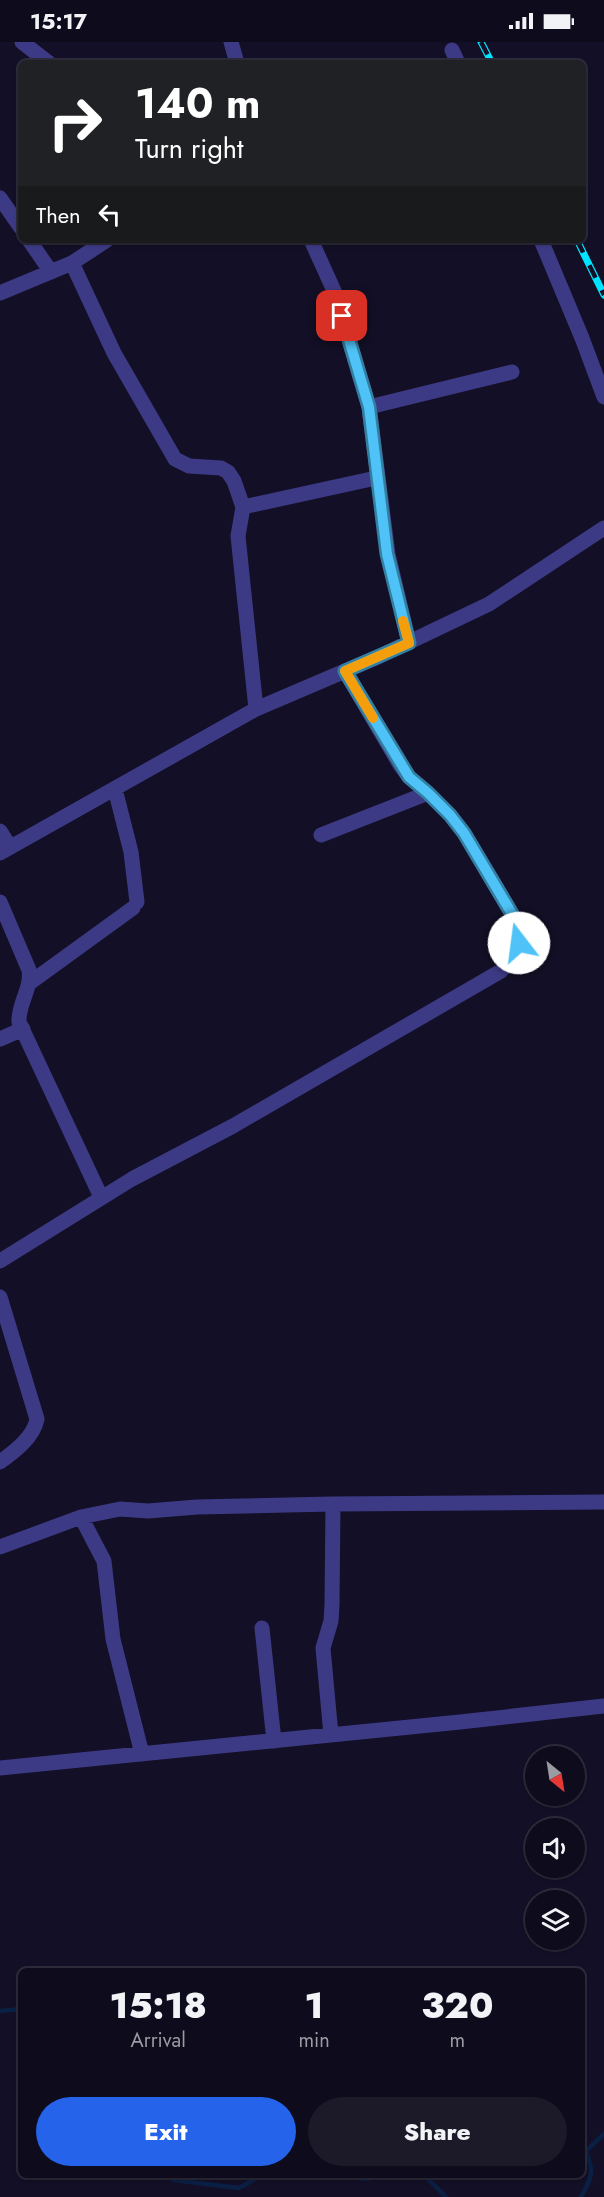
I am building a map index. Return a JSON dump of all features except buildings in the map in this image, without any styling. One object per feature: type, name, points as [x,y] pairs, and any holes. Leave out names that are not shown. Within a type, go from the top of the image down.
[{"type":"street","points":[[22,42],[45,60]]},
{"type":"street","points":[[231,42],[236,60]]},
{"type":"street","points":[[0,198],[18,224]]},
{"type":"street","points":[[31,243],[51,272]]},
{"type":"street","points":[[0,293],[72,263],[102,243]]},
{"type":"street","points":[[312,243],[335,293],[369,407],[387,554],[409,643]]},
{"type":"street","points":[[542,243],[604,397]]},
{"type":"street","points":[[72,263],[114,353],[175,459],[189,466],[221,468],[228,472],[234,481],[243,507],[237,536],[256,709]]},
{"type":"street","points":[[369,407],[512,372]]},
{"type":"street","points":[[243,507],[376,478]]},
{"type":"street","points":[[0,831],[5,850],[256,709],[409,643],[489,604],[604,528]]},
{"type":"street","points":[[0,1261],[101,1197],[233,1126],[501,970],[507,964],[519,943],[518,924],[464,833],[450,815],[409,777],[400,765],[345,671]]},
{"type":"street","points":[[101,1197],[19,1022],[18,1011],[31,982],[135,905],[131,852],[115,789]]},
{"type":"street","points":[[321,835],[428,793]]},
{"type":"street","points":[[0,902],[29,970],[31,982]]},
{"type":"street","points":[[0,1039],[23,1029]]},
{"type":"street","points":[[0,1297],[37,1419],[36,1426],[28,1438],[0,1462]]},
{"type":"street","points":[[0,1547],[81,1517],[120,1509],[148,1511],[197,1507],[333,1504],[604,1502]]},
{"type":"street","points":[[331,1735],[324,1648],[331,1622],[333,1504]]},
{"type":"street","points":[[81,1517],[104,1560],[113,1639],[142,1754]]},
{"type":"street","points":[[262,1628],[274,1741]]},
{"type":"street","points":[[0,1768],[604,1706]]},
{"type":"waterway","points":[[0,2011],[18,2009]]},
{"type":"waterway","points":[[581,2197],[591,2173],[587,2150],[604,2134]]},
{"type":"waterway","points":[[171,2178],[239,2188],[257,2178]]},
{"type":"waterway","points":[[358,2178],[372,2178]]},
{"type":"waterway","points":[[427,2178],[446,2197]]},
{"type":"railway","points":[[481,42],[490,60]]},
{"type":"railway","points":[[578,243],[604,295]]},
{"type":"slow traffic","points":[[373,718],[345,671],[409,643],[403,621]]},
{"type":"route","points":[[342,316],[369,407],[387,554],[409,643],[345,671],[400,765],[409,777],[450,815],[464,833],[518,924],[519,943]]}]
